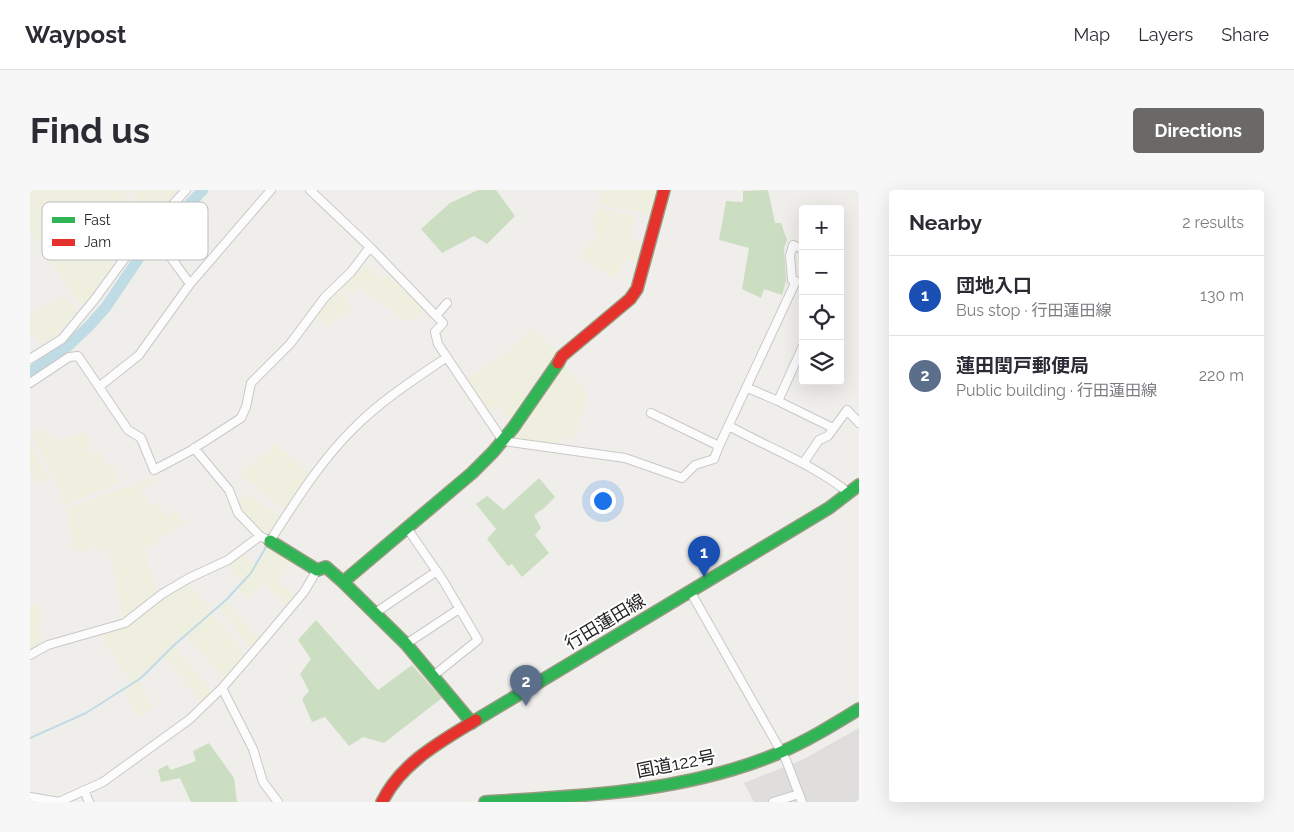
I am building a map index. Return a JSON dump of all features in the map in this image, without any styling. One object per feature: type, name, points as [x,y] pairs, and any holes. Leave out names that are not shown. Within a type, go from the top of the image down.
[{"type":"main road","points":[[343,582],[472,473],[503,441],[562,356],[630,299],[635,292],[664,190]]},
{"type":"main road","name":"行田蓮田線","points":[[382,802],[392,785],[427,751],[829,508],[859,485]]},
{"type":"main road","points":[[265,539],[317,570],[326,567],[343,582],[406,644],[472,723]]},
{"type":"main road","name":"国道122号","points":[[486,802],[667,787],[784,756],[859,709]]},
{"type":"main road","name":"国道122号","points":[[606,802],[644,799],[694,790],[750,774],[859,719]]},
{"type":"street","points":[[175,202],[186,190]]},
{"type":"street","points":[[100,386],[139,355],[190,284],[271,190]]},
{"type":"street","points":[[310,190],[370,247],[442,323],[435,332],[438,344],[503,441],[625,458],[682,478],[695,464],[714,459],[799,282],[792,280],[790,256],[793,245],[799,247]]},
{"type":"street","points":[[30,383],[75,355],[78,356],[128,430],[141,438],[154,470],[194,448],[241,418],[246,407],[251,383],[290,344],[325,298],[351,272],[370,247]]},
{"type":"street","points":[[30,359],[62,339],[123,260]]},
{"type":"street","points":[[173,260],[190,284]]},
{"type":"street","points":[[436,316],[447,303]]},
{"type":"street","points":[[778,401],[799,355]]},
{"type":"street","points":[[30,655],[66,639],[125,623],[162,594],[188,578],[228,560],[265,539],[321,466],[356,426],[398,390],[447,357]]},
{"type":"street","points":[[748,388],[833,428]]},
{"type":"street","points":[[804,462],[819,440],[828,436],[846,410],[859,423]]},
{"type":"street","points":[[650,413],[719,446]]},
{"type":"street","points":[[729,426],[768,448],[804,462],[849,493]]},
{"type":"street","points":[[194,448],[229,490],[238,513],[265,539]]},
{"type":"street","points":[[407,528],[437,571],[478,640],[433,676]]},
{"type":"street","points":[[30,798],[59,802],[103,782],[171,733],[222,688],[304,592],[317,570]]},
{"type":"street","points":[[375,613],[437,571]]},
{"type":"street","points":[[690,591],[784,756],[802,802]]},
{"type":"street","points":[[406,644],[459,609]]},
{"type":"street","points":[[222,688],[253,749],[263,782],[278,802]]},
{"type":"street","points":[[84,790],[89,802]]},
{"type":"street","points":[[773,802],[799,794]]},
{"type":"shaded area","points":[[859,728],[859,802],[754,802],[744,783],[802,760]]},
{"type":"green space","points":[[30,190],[122,190],[129,200],[126,202],[42,202],[42,238],[36,243],[30,233]]},
{"type":"green space","points":[[131,190],[179,190],[168,202],[139,202]]},
{"type":"green space","points":[[478,190],[496,190],[515,216],[487,244],[474,236],[442,253],[421,229],[450,203]]},
{"type":"green space","points":[[603,190],[659,190],[652,215],[599,204]]},
{"type":"green space","points":[[768,190],[775,223],[781,223],[787,240],[784,248],[786,281],[782,295],[764,289],[761,298],[742,289],[749,248],[719,240],[726,201],[743,202],[743,191]]},
{"type":"green space","points":[[600,208],[636,217],[629,239],[647,245],[642,265],[626,259],[615,278],[579,257],[598,233],[592,223]]},
{"type":"green space","points":[[49,260],[110,260],[114,266],[91,299],[81,306]]},
{"type":"green space","points":[[364,263],[382,279],[390,273],[425,309],[414,321],[404,319],[359,289],[351,294],[344,286]]},
{"type":"green space","points":[[339,289],[352,306],[327,328],[317,316],[326,299]]},
{"type":"green space","points":[[65,294],[78,312],[57,334],[42,345],[35,335],[30,338],[30,316]]},
{"type":"green space","points":[[533,327],[557,354],[540,374],[509,421],[498,405],[487,413],[466,380],[514,347]]},
{"type":"green space","points":[[564,362],[587,394],[587,402],[573,440],[562,437],[560,445],[510,440]]},
{"type":"green space","points":[[44,428],[57,441],[86,432],[92,443],[86,447],[91,455],[99,452],[106,465],[112,464],[120,483],[64,505],[56,482],[30,433]]},
{"type":"green space","points":[[30,441],[50,479],[38,484],[30,469]]},
{"type":"green space","points":[[275,443],[310,475],[285,510],[240,475],[247,466],[267,453]]},
{"type":"green space","points":[[150,477],[154,481],[141,491],[140,497],[145,494],[148,506],[157,502],[167,517],[177,510],[185,523],[159,538],[160,541],[144,548],[157,594],[124,620],[109,550],[99,550],[97,547],[84,551],[74,550],[66,509],[135,485]]},
{"type":"green space","points":[[539,478],[555,497],[534,515],[541,528],[535,535],[549,553],[522,577],[512,564],[508,566],[487,539],[496,529],[476,504],[487,496],[504,510]]},
{"type":"green space","points":[[246,493],[280,517],[269,535],[265,536],[243,515],[237,503]]},
{"type":"green space","points":[[270,547],[294,559],[277,580],[297,597],[288,607],[263,583],[248,600],[239,590],[243,584],[228,565],[244,554],[258,565]]},
{"type":"green space","points":[[189,583],[246,656],[226,680],[184,634],[173,643],[213,693],[203,703],[162,655],[136,677],[153,707],[138,717],[124,693],[133,685],[100,634],[134,623]]},
{"type":"green space","points":[[227,602],[260,641],[252,649],[218,609]]},
{"type":"green space","points":[[40,604],[43,620],[38,623],[43,644],[30,651],[30,605]]},
{"type":"green space","points":[[316,620],[378,690],[412,665],[442,698],[384,743],[363,737],[349,746],[325,717],[312,722],[302,699],[309,691],[300,674],[311,659],[298,640]]},
{"type":"green space","points":[[209,743],[234,778],[237,802],[191,802],[180,778],[161,782],[158,770],[167,765],[171,770],[196,761],[193,751]]},
{"type":"waterway","points":[[192,202],[203,190]]},
{"type":"waterway","points":[[30,372],[68,346],[90,325],[106,307],[138,260]]},
{"type":"waterway","points":[[30,738],[86,713],[141,678],[173,646],[226,600],[251,573],[266,547]]},
{"type":"traffic: fast","points":[[472,723],[406,644],[343,582],[472,473],[493,452],[513,428],[558,363]]},
{"type":"traffic: fast","points":[[476,720],[829,508],[859,485]]},
{"type":"traffic: fast","points":[[270,541],[317,570],[326,567],[343,582]]},
{"type":"traffic: fast","points":[[485,802],[635,790],[708,776],[744,766],[779,753],[810,738],[859,709]]},
{"type":"traffic: jam","points":[[558,363],[562,356],[630,299],[637,289],[664,190]]},
{"type":"traffic: jam","points":[[382,802],[390,788],[411,765],[435,745],[476,720]]},
{"type":"place","name":"団地入口","points":[[704,577]]},
{"type":"place","name":"蓮田閏戸郵便局","points":[[526,706]]}]
